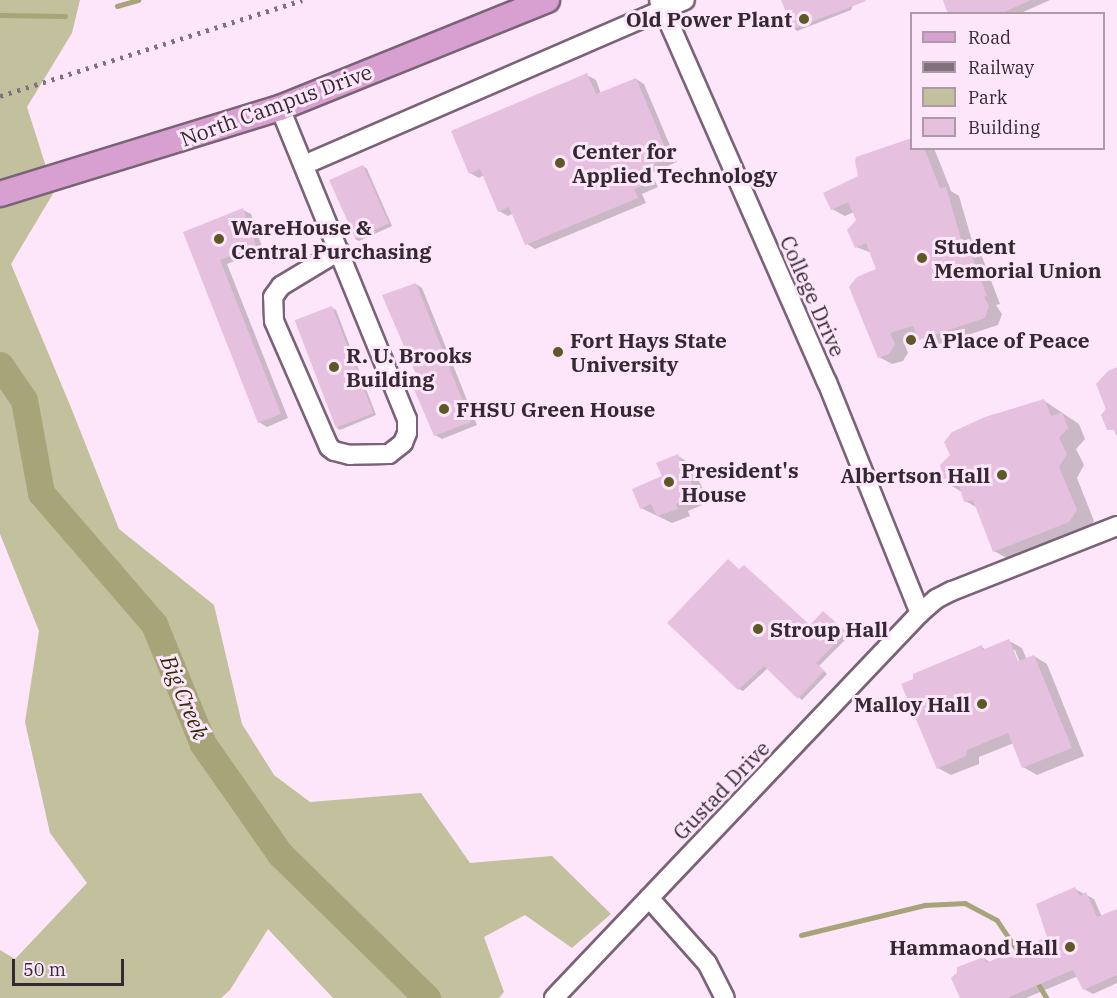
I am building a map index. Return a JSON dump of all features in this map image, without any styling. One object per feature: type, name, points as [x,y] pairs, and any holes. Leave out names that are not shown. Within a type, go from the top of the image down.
[{"type":"main road","name":"North Campus Drive","points":[[0,194],[280,108],[548,0]]},
{"type":"street","points":[[304,165],[661,5],[685,0]]},
{"type":"street","name":"College Drive","points":[[661,5],[826,382],[920,613]]},
{"type":"street","points":[[280,108],[304,165],[339,251],[407,419],[407,433],[403,443],[389,454],[350,455],[329,447],[274,321],[273,297],[281,286],[339,251]]},
{"type":"street","name":"Gustad Drive","points":[[554,998],[920,613],[952,591],[1117,526]]},
{"type":"street","points":[[649,898],[707,963],[725,998]]},
{"type":"green space","points":[[0,0],[80,0],[72,33],[27,107],[54,192],[11,264],[119,529],[214,605],[242,724],[274,775],[310,802],[421,793],[470,863],[552,856],[611,914],[572,948],[525,915],[484,937],[504,992],[499,998],[333,998],[268,929],[230,990],[221,998],[0,998],[0,950],[15,959],[87,883],[50,833],[25,722],[39,631],[0,534]]},
{"type":"building","name":"Old Power Plant","points":[[781,0],[865,0],[866,1],[793,29]]},
{"type":"building","points":[[943,0],[1031,0],[1004,12],[947,12]]},
{"type":"building","name":"Center for Applied Technology","points":[[587,73],[596,94],[636,78],[669,157],[644,168],[650,183],[634,189],[638,198],[525,245],[509,207],[498,212],[480,169],[469,174],[451,131]]},
{"type":"building","name":"Student Memorial Union","points":[[910,139],[910,150],[925,150],[940,188],[946,187],[963,246],[968,245],[987,296],[984,297],[989,306],[985,318],[919,340],[913,326],[890,333],[895,344],[889,354],[878,358],[849,287],[857,277],[876,269],[866,243],[855,248],[847,230],[856,220],[848,202],[831,210],[823,193],[858,176],[856,157]]},
{"type":"building","points":[[363,165],[389,223],[355,239],[329,180]]},
{"type":"building","points":[[243,208],[256,246],[220,260],[281,414],[258,423],[183,232]]},
{"type":"building","points":[[416,283],[471,422],[434,436],[410,380],[417,377],[382,295]]},
{"type":"building","name":"R. U. Brooks Building","points":[[332,306],[373,413],[336,428],[295,320]]},
{"type":"building","points":[[1117,367],[1116,435],[1114,430],[1107,430],[1101,415],[1106,409],[1096,384],[1108,371]]},
{"type":"building","name":"Albertson Hall","points":[[1044,399],[1051,416],[1062,412],[1068,428],[1059,438],[1067,454],[1059,467],[1077,510],[1069,522],[993,552],[973,500],[964,502],[958,482],[944,483],[940,465],[950,455],[944,442],[952,432],[985,417]]},
{"type":"building","name":"President's House","points":[[678,454],[697,495],[676,504],[678,509],[657,516],[651,504],[640,509],[632,489],[662,476],[656,463]]},
{"type":"building","name":"Stroup Hall","points":[[728,559],[739,569],[744,565],[810,625],[823,611],[847,632],[816,663],[824,671],[798,699],[764,666],[738,690],[667,623]]},
{"type":"building","name":"Malloy Hall","points":[[1009,639],[1018,661],[1034,655],[1072,748],[1022,768],[1008,733],[967,750],[966,756],[937,769],[901,684],[913,679],[913,674],[982,645],[982,650]]},
{"type":"building","name":"Hammaond Hall","points":[[1075,887],[1080,896],[1086,892],[1097,917],[1117,909],[1117,975],[1083,990],[1073,970],[1007,998],[960,998],[951,978],[957,973],[957,967],[984,957],[986,963],[1047,937],[1036,904]]},
{"type":"waterway","points":[[117,6],[138,0]]},
{"type":"waterway","points":[[0,15],[65,16]]},
{"type":"waterway","name":"Big Creek","points":[[0,365],[24,400],[41,493],[154,624],[203,744],[280,854],[427,998]]},
{"type":"waterway","points":[[801,935],[925,905],[965,903],[997,920],[1019,953]]},
{"type":"waterway","points":[[1036,980],[1047,998]]},
{"type":"railway","points":[[0,96],[302,0]]},
{"type":"place","name":"Old Power Plant","points":[[804,19]]},
{"type":"place","name":"Center for Applied Technology","points":[[560,163]]},
{"type":"place","name":"WareHouse & Central Purchasing","points":[[219,239]]},
{"type":"place","name":"Student Memorial Union","points":[[922,258]]},
{"type":"place","name":"A Place of Peace","points":[[911,340]]},
{"type":"place","name":"Fort Hays State University","points":[[558,352]]},
{"type":"place","name":"R. U. Brooks Building","points":[[334,367]]},
{"type":"place","name":"FHSU Green House","points":[[444,409]]},
{"type":"place","name":"Albertson Hall","points":[[1002,475]]},
{"type":"place","name":"President's House","points":[[669,482]]},
{"type":"place","name":"Stroup Hall","points":[[758,629]]},
{"type":"place","name":"Malloy Hall","points":[[982,704]]},
{"type":"place","name":"Hammaond Hall","points":[[1070,947]]}]
